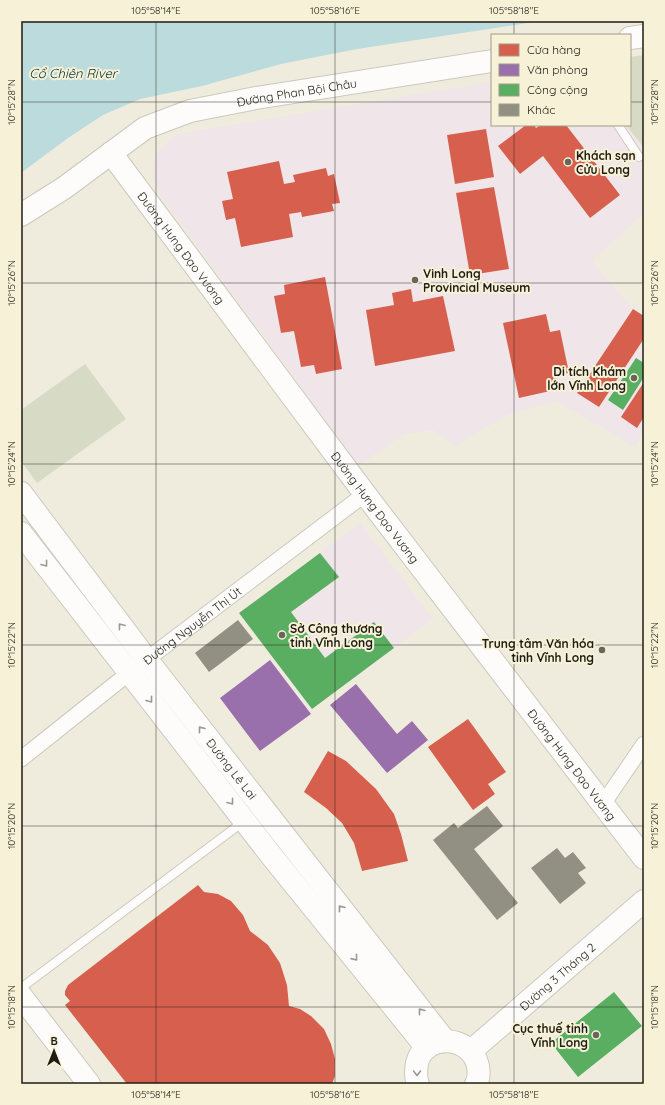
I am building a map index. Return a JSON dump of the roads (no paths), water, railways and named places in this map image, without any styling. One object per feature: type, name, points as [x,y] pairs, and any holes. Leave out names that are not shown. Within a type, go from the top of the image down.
[{"type":"street","points":[[631,38],[644,36]]},
{"type":"street","name":"Đường Phan Bội Châu","points":[[21,215],[64,188],[145,128],[190,111],[256,98],[491,60]]},
{"type":"street","name":"Đường Hưng Đạo Vương","points":[[111,153],[365,494],[644,858]]},
{"type":"street","name":"Đường Lê Lai","points":[[21,493],[436,1045]]},
{"type":"street","name":"Đường Nguyễn Thị Út","points":[[21,759],[129,673],[365,494]]},
{"type":"street","name":"Đường Lê Lai","points":[[21,533],[274,859],[436,1045]]},
{"type":"street","points":[[603,804],[644,744]]},
{"type":"street","name":"Đường 3 Tháng 2","points":[[471,1051],[644,901]]},
{"type":"street","points":[[21,996],[89,1084]]},
{"type":"street","points":[[418,1084],[416,1080],[416,1070],[418,1060],[423,1052],[436,1045],[452,1041],[462,1044],[471,1051],[479,1070],[478,1083]]},
{"type":"lane","points":[[619,126],[639,157]]},
{"type":"lane","points":[[21,988],[246,821]]},
{"type":"water","name":"Cổ Chiên River","points":[[21,21],[541,21],[357,49],[281,64],[202,86],[140,99],[103,115],[68,138],[21,173]]},
{"type":"place","name":"Khách sạn Cửu Long","points":[[568,162]]},
{"type":"place","name":"Vinh Long Provincial Museum","points":[[415,280]]},
{"type":"place","name":"Di tích Khám lớn Vĩnh Long","points":[[634,378]]},
{"type":"place","name":"Sở Công thương tỉnh Vĩnh Long","points":[[282,635]]},
{"type":"place","name":"Trung tâm Văn hóa tỉnh Vĩnh Long","points":[[602,650]]},
{"type":"place","name":"Cục thuế tỉnh Vĩnh Long","points":[[596,1035]]}]
